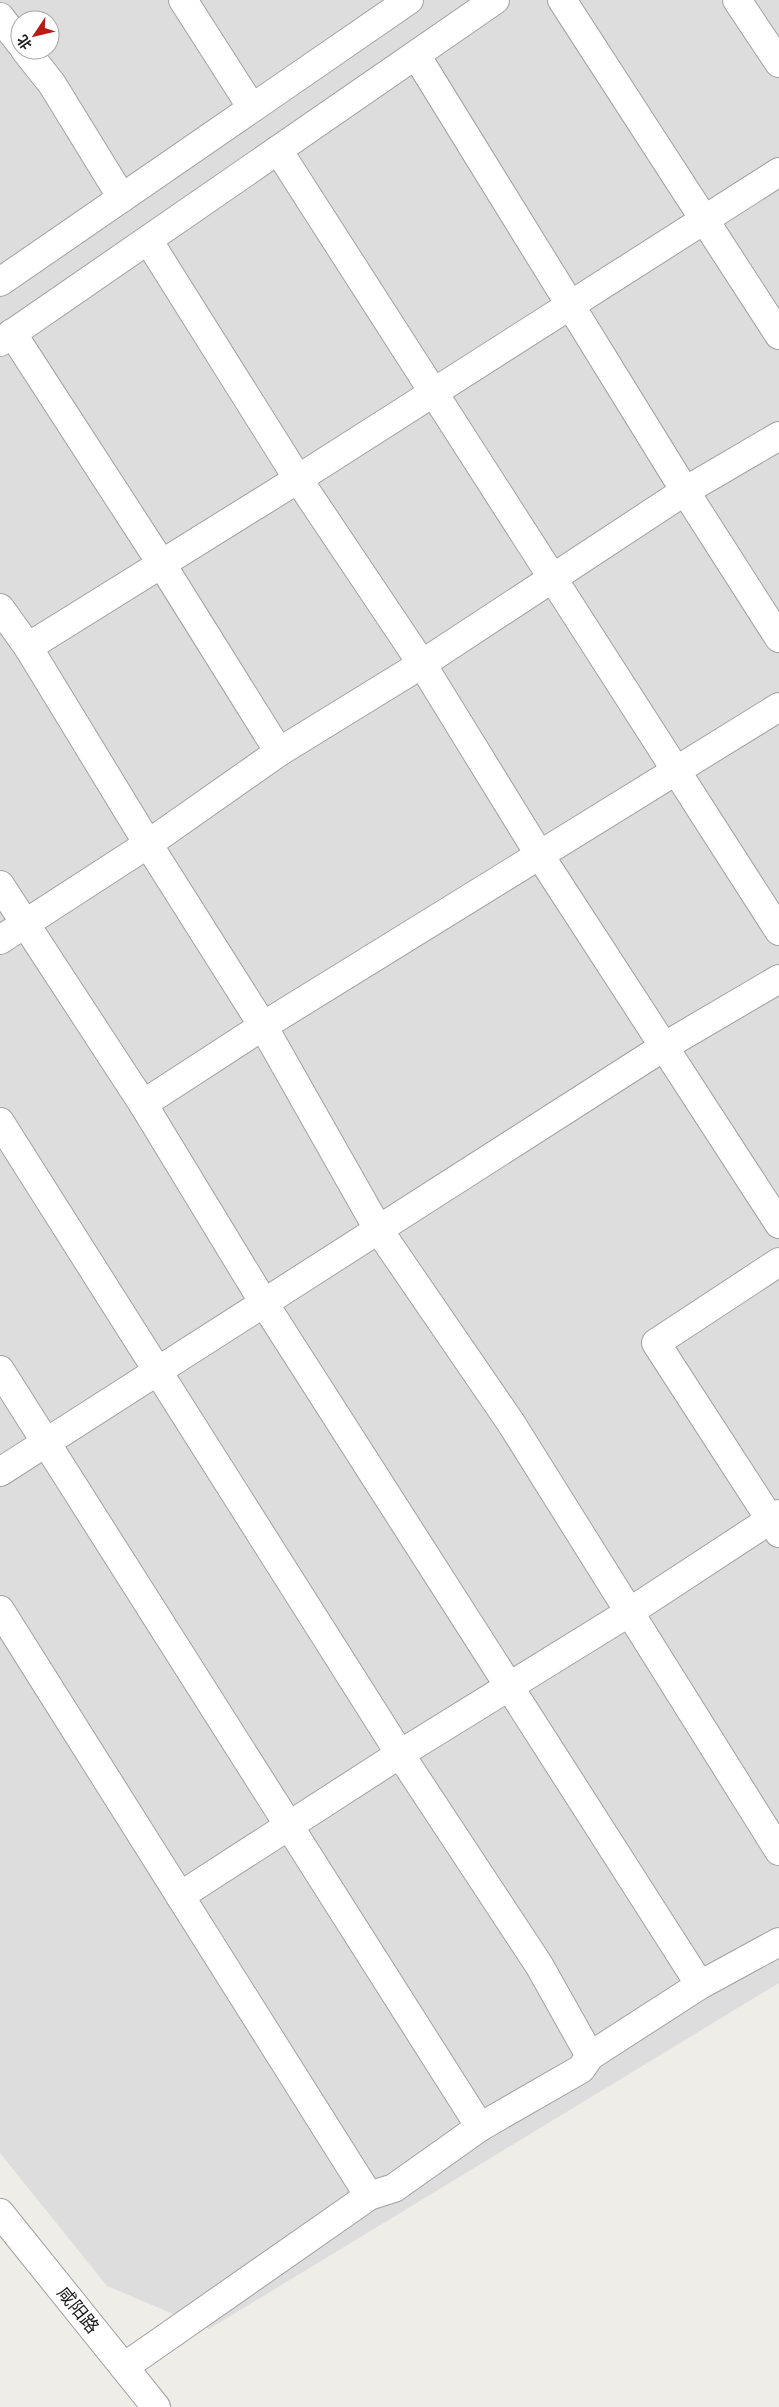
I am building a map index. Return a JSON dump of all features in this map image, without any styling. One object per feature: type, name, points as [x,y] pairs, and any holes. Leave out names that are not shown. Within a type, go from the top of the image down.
[{"type":"street","points":[[183,0],[252,108]]},
{"type":"street","points":[[0,282],[409,0]]},
{"type":"street","points":[[279,752],[161,563],[6,338],[495,0]]},
{"type":"street","points":[[562,0],[705,218],[779,335]]},
{"type":"street","points":[[737,0],[779,63]]},
{"type":"street","points":[[0,17],[10,30]]},
{"type":"street","points":[[416,55],[685,491],[779,638]]},
{"type":"street","points":[[33,60],[52,84],[122,198]]},
{"type":"street","points":[[278,150],[779,931]]},
{"type":"street","points":[[28,647],[298,479],[779,172]]},
{"type":"street","points":[[148,240],[298,479],[422,664],[539,854],[779,1224]]},
{"type":"street","points":[[0,940],[148,844],[279,752],[422,664],[685,491],[779,436]]},
{"type":"street","points":[[0,608],[28,647],[148,844],[263,1026],[378,1229],[511,1423],[628,1613],[779,1851]]},
{"type":"street","points":[[143,1104],[263,1026],[779,707]]},
{"type":"street","points":[[0,886],[143,1104],[264,1303],[700,1985]]},
{"type":"street","points":[[0,1472],[665,1046],[779,980]]},
{"type":"street","points":[[0,1122],[400,1754],[539,1965],[590,2056]]},
{"type":"street","points":[[180,1896],[400,1754],[776,1522],[656,1343],[779,1262]]},
{"type":"street","points":[[0,1370],[480,2127]]},
{"type":"street","points":[[0,1610],[369,2196]]},
{"type":"street","points":[[124,2367],[369,2196],[394,2188],[480,2127],[581,2069],[590,2056],[700,1985],[779,1942]]},
{"type":"street","name":"咸阳路","points":[[0,2213],[156,2407]]},
{"type":"shaded area","points":[[0,0],[779,0],[779,1983],[209,2329],[107,2286],[0,2153]]}]
